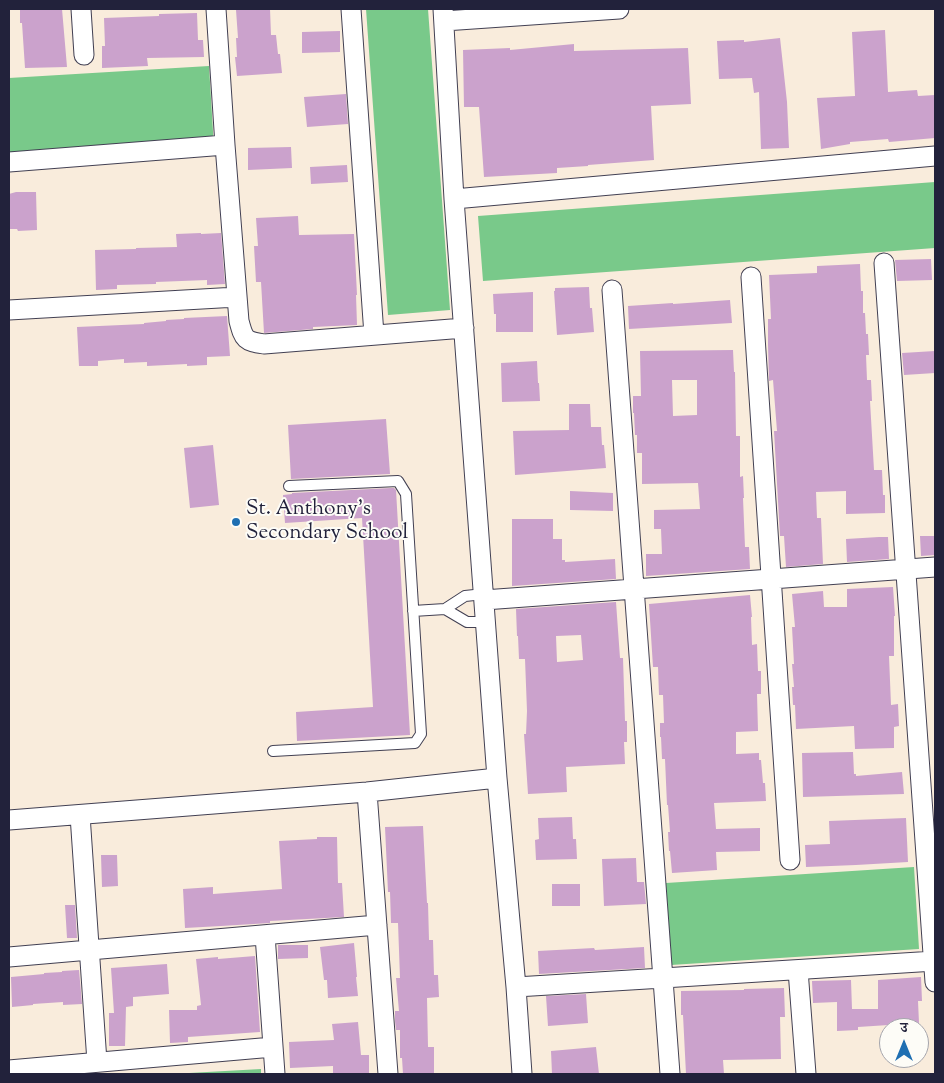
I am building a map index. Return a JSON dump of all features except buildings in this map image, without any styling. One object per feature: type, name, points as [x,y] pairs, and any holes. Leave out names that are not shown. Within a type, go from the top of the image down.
[{"type":"street","points":[[81,9],[84,55]]},
{"type":"street","points":[[216,9],[239,322],[243,336],[251,342],[264,344],[464,328]]},
{"type":"street","points":[[351,9],[374,335]]},
{"type":"street","points":[[522,1074],[497,778],[454,199],[444,15],[619,9]]},
{"type":"street","points":[[9,162],[225,146]]},
{"type":"street","points":[[454,199],[935,156]]},
{"type":"street","points":[[884,263],[935,982]]},
{"type":"street","points":[[751,277],[790,860]]},
{"type":"street","points":[[612,290],[670,1074]]},
{"type":"street","points":[[9,310],[237,297]]},
{"type":"street","points":[[484,597],[634,589],[935,567]]},
{"type":"street","points":[[9,820],[367,792],[497,778]]},
{"type":"street","points":[[367,792],[388,1074]]},
{"type":"street","points":[[80,815],[97,1062]]},
{"type":"street","points":[[9,957],[377,926]]},
{"type":"street","points":[[265,935],[275,1074]]},
{"type":"street","points":[[516,987],[934,961]]},
{"type":"street","points":[[798,970],[806,1074]]},
{"type":"street","points":[[9,1070],[273,1047]]},
{"type":"lane","points":[[273,751],[415,743],[420,734],[406,494],[398,481],[289,486]]},
{"type":"lane","points":[[413,612],[445,609],[465,596],[484,597]]},
{"type":"lane","points":[[445,609],[467,622],[486,622]]},
{"type":"green space","points":[[366,9],[428,9],[450,310],[388,315]]},
{"type":"green space","points":[[209,66],[214,148],[9,161],[9,78]]},
{"type":"green space","points":[[935,182],[935,248],[483,281],[478,216]]},
{"type":"green space","points":[[914,867],[919,949],[671,965],[666,883]]},
{"type":"green space","points":[[261,1069],[261,1074],[171,1074]]},
{"type":"place","name":"St. Anthony's Secondary School","points":[[236,522]]}]
